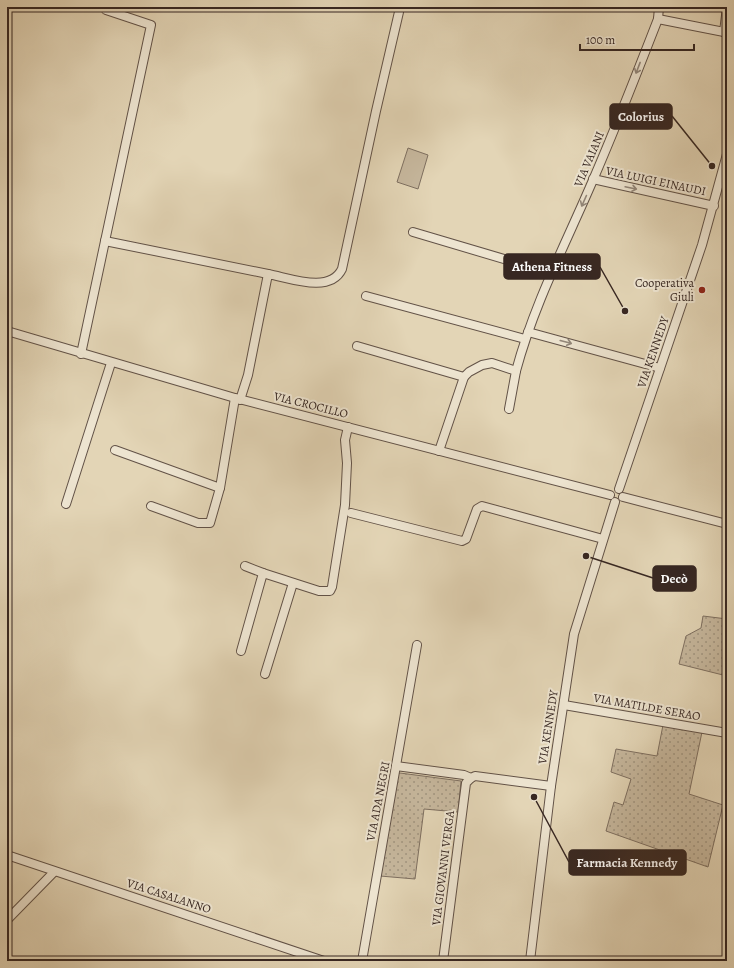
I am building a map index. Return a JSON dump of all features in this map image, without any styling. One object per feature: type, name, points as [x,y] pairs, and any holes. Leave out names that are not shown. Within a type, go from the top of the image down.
[{"type":"street","points":[[105,241],[323,284],[335,279],[340,273],[399,12],[398,7]]},
{"type":"street","name":"VIA VAIANI","points":[[509,409],[516,371],[526,335],[551,273],[593,179],[658,19],[659,7]]},
{"type":"street","points":[[658,19],[726,34],[727,7]]},
{"type":"street","points":[[81,354],[151,24],[106,10]]},
{"type":"street","name":"VIA KENNEDY","points":[[619,489],[714,206],[727,154]]},
{"type":"street","name":"VIA LUIGI EINAUDI","points":[[593,179],[714,206]]},
{"type":"street","points":[[413,232],[551,273]]},
{"type":"street","points":[[151,506],[198,523],[208,524],[212,520],[238,399],[248,375],[268,274]]},
{"type":"street","points":[[366,296],[660,368]]},
{"type":"street","name":"VIA CROCILLO","points":[[7,331],[111,363],[238,399],[439,450],[613,498]]},
{"type":"street","points":[[357,346],[464,377]]},
{"type":"street","points":[[66,504],[111,363]]},
{"type":"street","points":[[439,450],[464,377],[474,368],[488,364],[496,364],[516,371]]},
{"type":"street","points":[[245,566],[319,592],[330,591],[332,587],[345,505],[347,463],[345,440],[348,427]]},
{"type":"street","points":[[115,450],[220,488]]},
{"type":"street","points":[[624,497],[623,492],[619,489],[613,490],[613,498],[621,500],[624,497],[727,524]]},
{"type":"street","name":"VIA KENNEDY","points":[[530,961],[551,786],[574,634],[603,539],[613,498]]},
{"type":"street","points":[[351,513],[462,542],[466,539],[477,510],[482,506],[603,539]]},
{"type":"street","points":[[241,651],[263,573]]},
{"type":"street","points":[[266,674],[293,583]]},
{"type":"street","name":"VIA ADA NEGRI","points":[[362,961],[417,645]]},
{"type":"street","name":"VIA MATILDE SERAO","points":[[564,705],[727,733]]},
{"type":"street","points":[[396,766],[464,775],[470,779],[475,776],[551,786]]},
{"type":"street","name":"VIA GIOVANNI VERGA","points":[[443,961],[466,782],[470,779]]},
{"type":"street","name":"VIA CASALANNO","points":[[7,855],[54,872],[324,961]]},
{"type":"street","points":[[7,920],[54,872]]},
{"type":"shaded area","points":[[408,148],[428,155],[418,189],[397,182]]},
{"type":"shaded area","points":[[703,616],[727,619],[727,676],[679,664],[686,636],[701,628]]},
{"type":"shaded area","points":[[663,725],[702,732],[689,794],[723,805],[708,867],[606,831],[614,802],[623,805],[631,779],[611,772],[616,749],[657,756]]},
{"type":"shaded area","points":[[400,773],[461,781],[458,812],[424,809],[415,879],[380,876],[397,774]]},
{"type":"place","name":"Colorius","points":[[712,166]]},
{"type":"place","name":"Cooperativa Giuli","points":[[702,290]]},
{"type":"place","name":"Athena Fitness","points":[[625,311]]},
{"type":"place","name":"Decò","points":[[586,556]]},
{"type":"place","name":"Farmacia Kennedy","points":[[534,797]]}]
